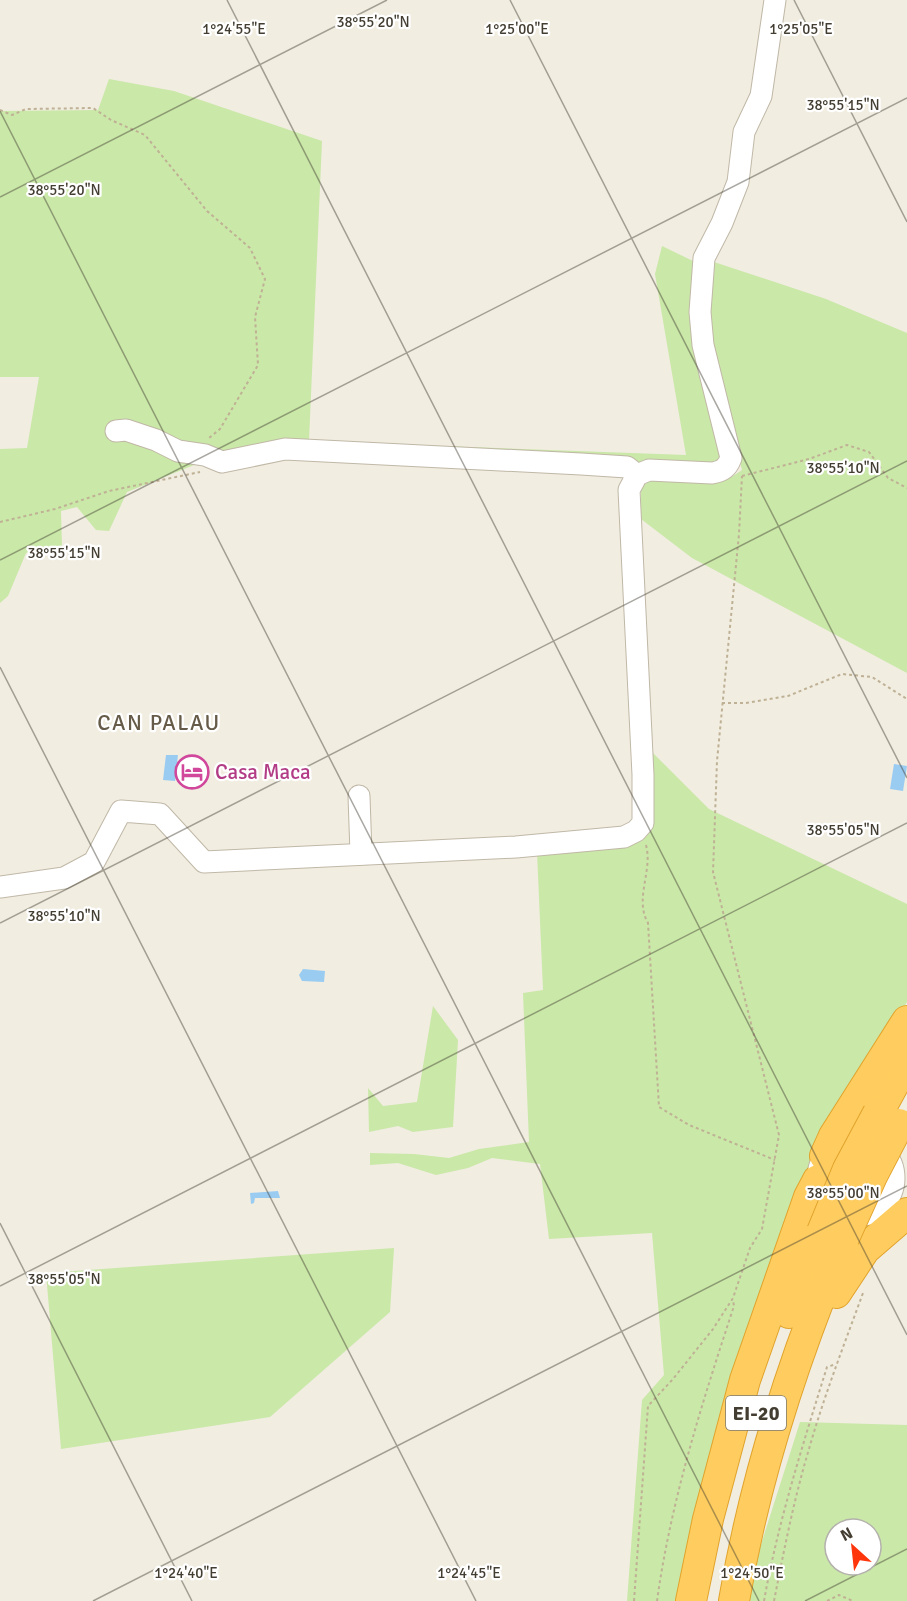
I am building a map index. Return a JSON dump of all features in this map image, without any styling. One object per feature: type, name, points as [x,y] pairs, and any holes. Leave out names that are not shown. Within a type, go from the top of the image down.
[{"type":"highway","points":[[691,1601],[708,1519],[745,1380],[809,1197],[834,1136],[907,1021]]},
{"type":"highway","name":"EI-20","points":[[711,1601],[728,1520],[764,1385],[794,1299],[872,1176],[895,1116],[907,1060]]},
{"type":"highway","points":[[796,1360],[854,1265],[897,1207]]},
{"type":"highway","name":"EI-20","points":[[734,1601],[755,1504],[779,1414],[816,1305],[833,1235]]},
{"type":"street","points":[[0,887],[64,878],[94,862],[121,811],[160,814],[204,862],[537,845],[624,837],[636,831],[643,823],[643,775],[629,490],[637,474],[649,470],[712,473],[735,471],[703,345],[700,312],[704,258],[722,223],[738,182],[744,132],[761,96],[776,0]]},
{"type":"street","points":[[116,431],[126,430],[156,440],[178,451],[205,455],[222,462],[285,449],[627,467],[637,474]]},
{"type":"street","points":[[359,796],[362,854]]},
{"type":"street","points":[[897,1207],[893,1188],[898,1161],[869,1142],[857,1140],[844,1142],[834,1147],[821,1168],[820,1193],[830,1206],[843,1214],[862,1216],[877,1210],[897,1207],[907,1195]]},
{"type":"path","points":[[0,110],[12,115],[26,109],[93,108],[111,120],[145,135],[207,211],[250,248],[266,279],[255,317],[258,365],[220,429],[207,440]]},
{"type":"path","points":[[634,1601],[648,1406],[713,1329],[733,1298],[750,1248],[762,1229],[779,1135],[713,872],[717,761],[739,534],[735,471],[809,459],[847,444],[869,453],[888,478],[907,488]]},
{"type":"path","points":[[0,522],[55,509],[109,491],[196,474],[222,462]]},
{"type":"path","points":[[722,703],[788,696],[842,674],[872,677],[907,699]]},
{"type":"path","points":[[636,831],[647,848],[647,873],[642,914],[648,923],[659,1107],[689,1125],[775,1160]]},
{"type":"path","points":[[774,1601],[788,1532],[816,1426],[866,1286]]},
{"type":"path","points":[[657,1601],[672,1522],[693,1434],[734,1306],[733,1298]]},
{"type":"path","points":[[764,1601],[790,1491],[809,1424],[827,1367],[837,1363]]},
{"type":"path","points":[[828,1601],[839,1595],[853,1601]]},
{"type":"green space","points":[[109,79],[174,91],[322,141],[309,441],[686,455],[655,274],[662,246],[695,262],[692,287],[695,336],[723,459],[714,466],[688,467],[307,446],[204,461],[127,492],[109,531],[96,530],[77,507],[61,511],[62,547],[26,553],[8,596],[0,603],[0,449],[27,448],[39,377],[0,377],[0,111],[98,110]]},
{"type":"green space","points":[[708,260],[826,299],[907,333],[907,673],[692,558],[641,519],[641,488],[650,480],[693,481],[730,478],[742,470],[709,346]]},
{"type":"green space","points":[[649,749],[709,809],[907,904],[907,1002],[825,1135],[801,1188],[681,1601],[627,1601],[642,1400],[664,1375],[652,1233],[549,1239],[540,1164],[492,1158],[468,1168],[436,1175],[398,1163],[370,1165],[370,1153],[449,1158],[479,1149],[529,1142],[523,993],[543,990],[537,852],[639,842],[649,833]]},
{"type":"green space","points":[[433,1006],[458,1040],[453,1127],[413,1132],[398,1126],[369,1132],[368,1088],[383,1106],[417,1102]]},
{"type":"green space","points":[[394,1248],[390,1312],[270,1417],[61,1449],[46,1273]]},
{"type":"green space","points":[[800,1422],[907,1425],[907,1601],[748,1601],[757,1557]]},
{"type":"water","points":[[166,755],[178,755],[175,781],[163,780]]},
{"type":"water","points":[[894,764],[907,766],[903,791],[890,789]]},
{"type":"water","points":[[303,969],[325,971],[324,982],[302,981],[299,975]]},
{"type":"water","points":[[278,1191],[280,1198],[255,1198],[254,1203],[251,1204],[250,1193]]},
{"type":"place","name":"Casa Maca","points":[[192,772]]},
{"type":"district","name":"CAN PALAU","points":[[159,722]]}]
